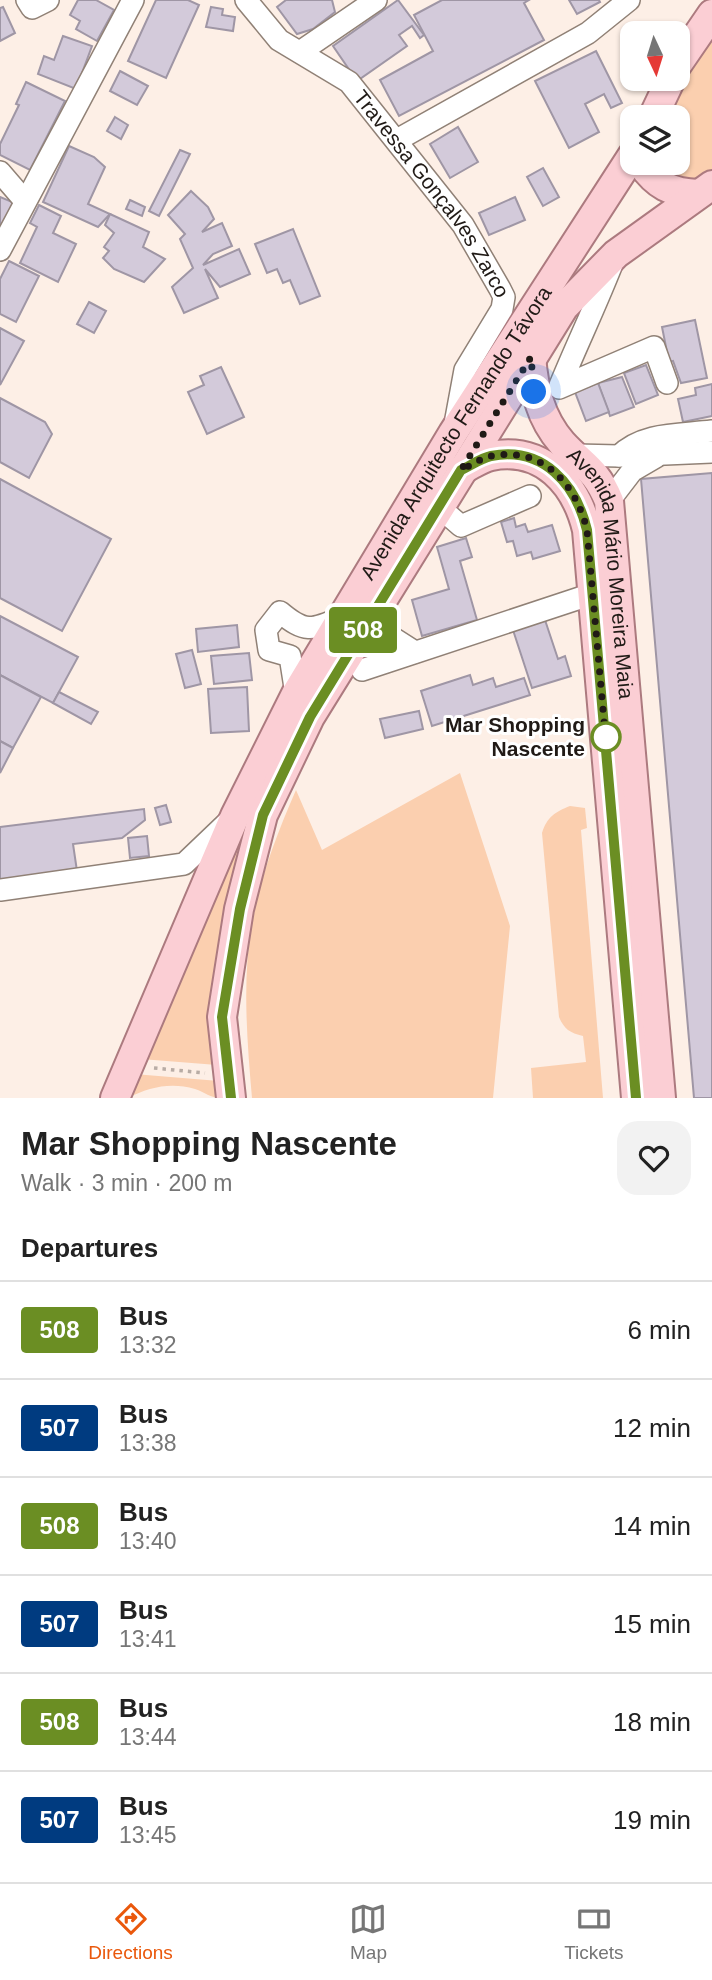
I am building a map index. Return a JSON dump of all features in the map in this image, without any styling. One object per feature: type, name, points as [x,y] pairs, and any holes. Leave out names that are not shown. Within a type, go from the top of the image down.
[{"type":"main road","points":[[690,46],[712,14]]},
{"type":"main road","name":"Avenida Arquitecto Fernando Távora","points":[[225,1086],[222,1017],[240,909],[263,815],[355,620],[453,433],[620,175]]},
{"type":"main road","name":"Avenida Arquitecto Fernando Távora","points":[[653,175],[665,188],[680,193],[705,189]]},
{"type":"main road","name":"Avenida Arquitecto Fernando Távora","points":[[115,1098],[127,1063],[235,816],[296,694],[439,507],[564,307],[616,254],[705,189]]},
{"type":"main road","name":"Avenida Mário Moreira Maia","points":[[531,357],[534,392],[542,412],[562,443],[602,484],[609,501],[661,1098]]},
{"type":"main road","name":"Avenida Mário Moreira Maia","points":[[461,470],[491,456],[520,457],[546,464],[562,478],[581,504],[587,530],[636,1098]]},
{"type":"street","points":[[27,0],[32,8],[48,0]]},
{"type":"street","points":[[0,250],[134,0]]},
{"type":"street","name":"Travessa Gonçalves Zarco","points":[[246,0],[279,40],[349,82],[463,225],[503,297],[502,309],[465,370],[453,433]]},
{"type":"street","points":[[300,52],[376,0]]},
{"type":"street","points":[[397,140],[588,33],[629,0]]},
{"type":"street","points":[[0,172],[25,201]]},
{"type":"street","points":[[616,254],[592,319],[583,330],[559,388],[654,347],[667,383]]},
{"type":"street","points":[[564,307],[576,317],[583,330]]},
{"type":"street","points":[[619,456],[632,443],[645,439],[712,431]]},
{"type":"street","points":[[576,455],[658,456],[712,452]]},
{"type":"street","points":[[609,501],[632,471],[658,456]]},
{"type":"street","points":[[439,507],[461,526],[530,496]]},
{"type":"street","points":[[362,670],[592,594]]},
{"type":"street","points":[[296,694],[290,656],[269,650],[266,630],[280,612],[298,628],[316,628],[355,620],[415,652]]},
{"type":"street","points":[[0,890],[184,864],[235,816]]},
{"type":"street","points":[[184,864],[193,877],[198,905]]},
{"type":"path","points":[[151,1068],[225,1086]]},
{"type":"shaded area","points":[[712,37],[712,172],[699,180],[676,181],[670,175],[690,175],[690,105],[672,105],[678,91],[690,91],[690,71]]},
{"type":"shaded area","points":[[267,770],[223,911],[216,977],[217,1065],[141,1059]]},
{"type":"shaded area","points":[[460,773],[510,926],[493,1098],[252,1098],[246,988],[252,922],[270,855],[296,790],[322,850]]},
{"type":"shaded area","points":[[570,806],[585,808],[587,828],[581,830],[603,1098],[533,1098],[531,1068],[586,1062],[583,1036],[568,1030],[559,1017],[542,833],[552,816]]},
{"type":"shaded area","points":[[134,1074],[219,1081],[221,1098],[186,1087],[169,1086],[152,1088],[128,1098]]},
{"type":"building","points":[[78,0],[96,0],[114,10],[97,41],[76,29],[80,21],[70,15]]},
{"type":"building","points":[[156,0],[188,0],[199,5],[166,78],[128,61]]},
{"type":"building","points":[[286,0],[332,0],[335,12],[313,29],[297,34],[277,7]]},
{"type":"building","points":[[398,0],[424,35],[420,38],[412,26],[399,35],[407,46],[357,81],[333,46]]},
{"type":"building","points":[[442,0],[529,0],[524,3],[544,40],[399,116],[380,80],[433,51],[414,15]]},
{"type":"building","points":[[569,0],[599,0],[600,2],[577,14]]},
{"type":"building","points":[[3,7],[15,33],[0,41],[0,8]]},
{"type":"building","points":[[211,7],[223,9],[222,15],[235,17],[233,31],[206,27]]},
{"type":"building","points":[[63,36],[92,46],[76,89],[38,74],[44,56],[54,60]]},
{"type":"building","points":[[596,51],[622,103],[611,108],[604,94],[585,104],[599,132],[569,148],[535,81]]},
{"type":"building","points":[[120,71],[148,86],[137,105],[110,91]]},
{"type":"building","points":[[26,82],[65,101],[30,170],[0,155],[0,144],[19,105],[16,104]]},
{"type":"building","points":[[115,117],[128,125],[121,139],[107,131]]},
{"type":"building","points":[[458,127],[478,162],[450,178],[430,144]]},
{"type":"building","points":[[69,146],[94,157],[105,167],[88,204],[110,214],[98,227],[43,202]]},
{"type":"building","points":[[180,150],[190,154],[159,216],[149,211]]},
{"type":"building","points":[[543,168],[559,197],[543,206],[527,177]]},
{"type":"building","points":[[191,191],[208,207],[214,219],[202,232],[222,223],[232,246],[213,254],[203,265],[239,249],[250,274],[220,287],[205,269],[218,298],[184,313],[172,287],[193,268],[180,239],[185,234],[168,215]]},
{"type":"building","points":[[0,197],[17,204],[0,243]]},
{"type":"building","points":[[515,197],[525,220],[489,235],[479,213]]},
{"type":"building","points":[[130,200],[145,207],[142,216],[126,209]]},
{"type":"building","points":[[39,205],[61,216],[53,233],[76,244],[58,282],[20,263],[37,227],[30,223]]},
{"type":"building","points":[[110,214],[149,232],[143,247],[165,259],[144,282],[114,269],[103,258],[109,251],[104,247],[114,233],[105,225]]},
{"type":"building","points":[[293,229],[320,296],[300,304],[290,280],[283,283],[277,269],[267,273],[255,244]]},
{"type":"building","points":[[9,261],[39,276],[16,322],[0,314],[0,279]]},
{"type":"building","points":[[89,302],[106,311],[94,333],[77,324]]},
{"type":"building","points":[[695,320],[707,378],[681,383],[673,361],[669,362],[662,327]]},
{"type":"building","points":[[0,328],[24,341],[0,385]]},
{"type":"building","points":[[646,365],[658,395],[636,404],[624,373]]},
{"type":"building","points":[[221,367],[244,417],[207,434],[188,392],[204,385],[200,376]]},
{"type":"building","points":[[622,377],[634,407],[610,416],[598,383]]},
{"type":"building","points":[[598,383],[609,412],[586,421],[575,392]]},
{"type":"building","points":[[712,384],[712,416],[683,422],[678,399],[696,395],[695,388]]},
{"type":"building","points":[[0,398],[45,422],[52,434],[29,478],[0,462]]},
{"type":"building","points":[[712,473],[712,1098],[694,1098],[641,479]]},
{"type":"building","points":[[0,479],[111,539],[62,631],[0,598]]},
{"type":"building","points":[[514,518],[516,527],[525,524],[528,532],[552,525],[560,551],[533,559],[531,552],[517,556],[513,541],[507,542],[501,522]]},
{"type":"building","points":[[466,538],[472,557],[460,561],[477,620],[422,636],[412,600],[449,589],[437,547]]},
{"type":"building","points":[[0,616],[78,657],[53,703],[0,675]]},
{"type":"building","points":[[544,617],[558,659],[565,656],[571,676],[532,688],[512,627]]},
{"type":"building","points":[[237,625],[239,647],[198,652],[196,629]]},
{"type":"building","points":[[192,650],[201,684],[185,688],[176,654]]},
{"type":"building","points":[[249,653],[252,680],[214,684],[211,656]]},
{"type":"building","points":[[0,675],[41,697],[13,748],[0,741]]},
{"type":"building","points":[[470,675],[473,685],[493,678],[496,687],[524,678],[530,695],[432,726],[421,691]]},
{"type":"building","points":[[247,687],[249,731],[211,733],[208,689]]},
{"type":"building","points":[[59,692],[98,712],[91,724],[53,703]]},
{"type":"building","points":[[419,711],[423,729],[385,738],[380,719]]},
{"type":"building","points":[[0,741],[13,748],[0,773]]},
{"type":"building","points":[[166,805],[171,822],[160,825],[155,808]]},
{"type":"building","points":[[144,809],[145,820],[122,838],[73,844],[77,871],[0,881],[0,827]]},
{"type":"building","points":[[147,836],[149,856],[130,858],[128,838]]},
{"type":"bus line","name":"508","points":[[231,1098],[222,1017],[240,909],[263,815],[310,717],[461,470],[491,456],[520,457],[546,464],[562,478],[581,504],[587,530],[636,1098]]},
{"type":"place","name":"Mar Shopping Nascente","points":[[606,737]]},
{"type":"route","points":[[534,392],[531,357],[461,470],[491,456],[520,457],[546,464],[562,478],[581,504],[587,530],[606,743],[606,737]]}]
